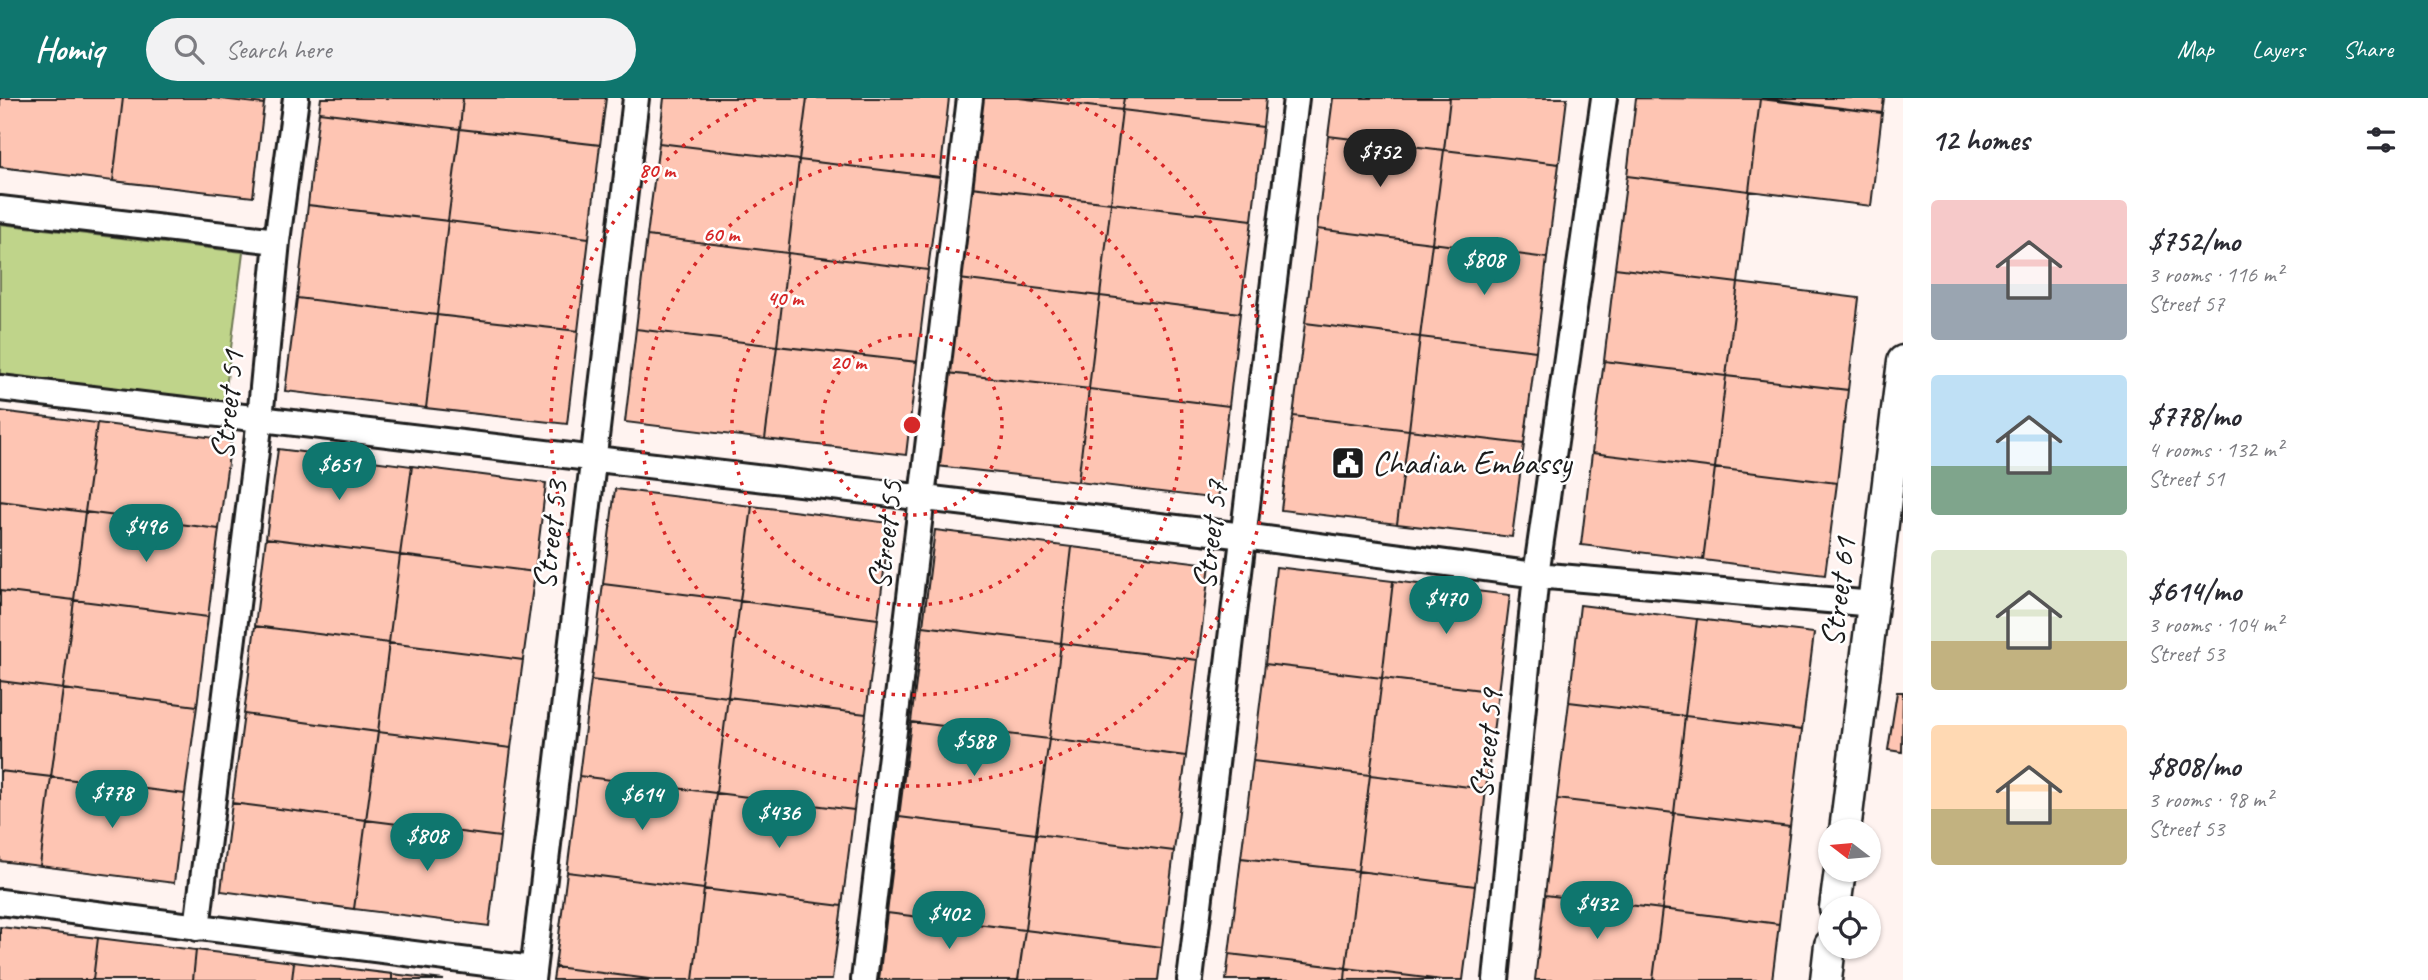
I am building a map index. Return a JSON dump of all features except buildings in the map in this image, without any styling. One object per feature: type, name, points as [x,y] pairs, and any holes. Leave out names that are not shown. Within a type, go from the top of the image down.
[{"type":"street","name":"Street 51","points":[[197,928],[260,419],[277,241],[296,98]]},
{"type":"street","name":"Street 53","points":[[532,974],[636,98]]},
{"type":"street","name":"Street 55","points":[[864,980],[970,98]]},
{"type":"street","name":"Street 57","points":[[1190,980],[1296,98]]},
{"type":"street","name":"Street 59","points":[[1496,980],[1536,575],[1604,98]]},
{"type":"street","points":[[0,209],[277,241]]},
{"type":"street","name":"Street 61","points":[[1847,819],[1903,361]]},
{"type":"street","points":[[0,388],[1244,536],[1536,575],[1874,604]]},
{"type":"street","points":[[0,902],[532,974]]},
{"type":"street","points":[[1826,980],[1828,959]]},
{"type":"green space","points":[[0,224],[243,252],[224,404],[0,376]]},
{"type":"place","name":"Chadian Embassy","points":[[1348,463]]}]
